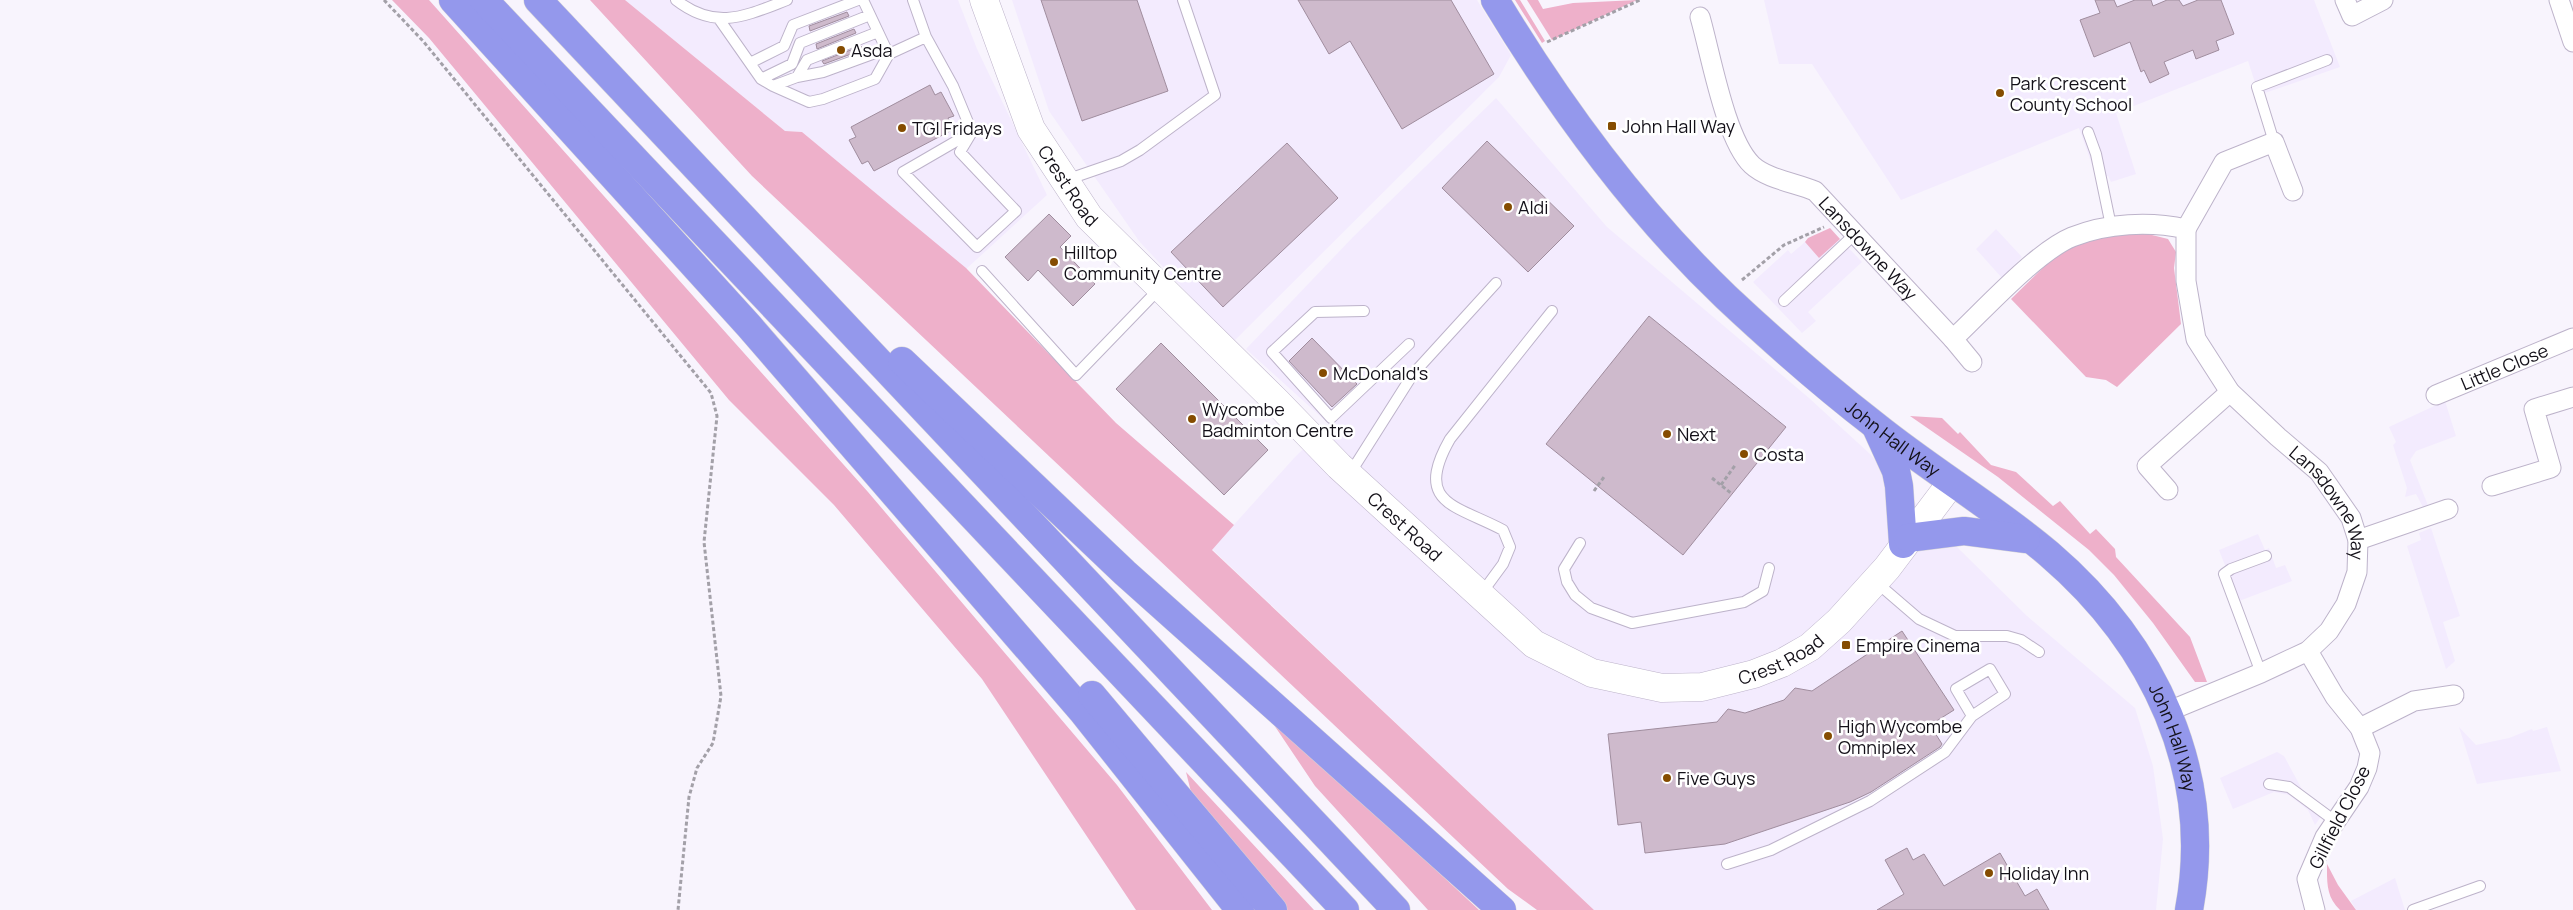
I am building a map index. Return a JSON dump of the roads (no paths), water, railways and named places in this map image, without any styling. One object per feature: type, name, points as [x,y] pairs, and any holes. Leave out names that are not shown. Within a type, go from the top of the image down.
[{"type":"highway","points":[[453,0],[789,372],[1082,711],[1240,910]]},
{"type":"highway","points":[[484,0],[1345,910]]},
{"type":"highway","points":[[538,0],[1396,910]]},
{"type":"highway","name":"John Hall Way","points":[[1495,0],[1526,52],[1592,146],[1648,215],[1725,295],[1876,427],[2048,554],[2082,585],[2120,630],[2142,661],[2169,711],[2191,793],[2196,836],[2194,882],[2188,910]]},
{"type":"highway","points":[[626,150],[711,260],[1000,588],[1273,910]]},
{"type":"highway","points":[[725,200],[873,333],[1125,573],[1502,910]]},
{"type":"highway","points":[[1876,427],[1896,470],[1906,541],[1964,531],[1985,532],[2030,540]]},
{"type":"street","name":"Crest Road","points":[[984,0],[1031,128],[1089,217],[1349,476],[1534,644],[1592,673],[1662,688],[1702,687],[1754,674],[1782,664],[1810,647],[1839,621],[1875,581],[1952,482]]},
{"type":"street","points":[[2345,0],[2352,16],[2383,0]]},
{"type":"street","points":[[2559,0],[2573,42]]},
{"type":"street","name":"Lansdowne Way","points":[[1700,17],[1724,107],[1738,146],[1752,165],[1770,176],[1794,182],[1816,191],[1972,362]]},
{"type":"street","points":[[2274,142],[2293,191]]},
{"type":"street","name":"Lansdowne Way","points":[[2169,711],[2261,673],[2308,651],[2329,631],[2346,604],[2357,572],[2358,540],[2351,518],[2319,472],[2230,392],[2196,339],[2186,281],[2186,229],[2224,162],[2274,142]]},
{"type":"street","points":[[1953,339],[2042,256],[2072,237],[2111,226],[2165,225],[2186,229]]},
{"type":"street","name":"Little Close","points":[[2436,395],[2573,338]]},
{"type":"street","points":[[2168,490],[2146,466],[2230,392]]},
{"type":"street","points":[[2492,486],[2551,468],[2534,409],[2573,396]]},
{"type":"street","points":[[2358,540],[2448,509]]},
{"type":"street","name":"Gillfield Close","points":[[2308,651],[2335,697],[2360,728],[2370,754],[2367,768],[2359,787],[2325,837],[2307,879],[2315,910]]},
{"type":"street","points":[[2360,728],[2414,701],[2454,694]]},
{"type":"lane","points":[[676,0],[695,12],[719,19],[738,18],[787,0]]},
{"type":"lane","points":[[750,63],[784,46],[793,25],[858,0]]},
{"type":"lane","points":[[719,19],[761,78],[773,86],[808,102],[823,99],[875,79],[887,51],[863,0]]},
{"type":"lane","points":[[913,0],[926,37],[953,86],[972,132]]},
{"type":"lane","points":[[1065,180],[1121,160],[1140,150],[1215,95],[1183,0]]},
{"type":"lane","points":[[761,78],[792,64],[800,42],[870,15]]},
{"type":"lane","points":[[797,77],[806,60],[878,32]]},
{"type":"lane","points":[[773,86],[797,77],[823,72],[926,37]]},
{"type":"lane","points":[[2274,142],[2257,87],[2327,60]]},
{"type":"lane","points":[[972,132],[960,152],[1016,211],[977,247],[903,172],[972,132]]},
{"type":"lane","points":[[2088,132],[2096,154],[2111,226]]},
{"type":"lane","points":[[1784,301],[1856,234]]},
{"type":"lane","points":[[982,271],[1076,375],[1161,288]]},
{"type":"lane","points":[[1349,476],[1413,374],[1496,283]]},
{"type":"lane","points":[[1364,311],[1315,312],[1272,352],[1331,418],[1408,344]]},
{"type":"lane","points":[[1480,595],[1503,564],[1510,547],[1503,530],[1455,508],[1438,492],[1435,478],[1442,455],[1450,439],[1552,311]]},
{"type":"lane","points":[[1580,543],[1564,568],[1567,582],[1575,595],[1591,608],[1632,623],[1744,602],[1763,591],[1770,568]]},
{"type":"lane","points":[[2261,673],[2224,574],[2231,569],[2266,556]]},
{"type":"lane","points":[[1875,581],[1919,619],[1955,636],[2007,636],[2021,640],[2039,652]]},
{"type":"lane","points":[[1727,864],[1770,850],[1870,801],[1945,752],[1972,716],[2005,694],[1990,669],[1956,689],[1972,716]]},
{"type":"lane","points":[[2269,784],[2289,787],[2335,821]]},
{"type":"lane","points":[[2412,910],[2480,886]]},
{"type":"place","name":"Asda","points":[[841,50]]},
{"type":"place","name":"Park Crescent County School","points":[[2000,93]]},
{"type":"place","name":"John Hall Way","points":[[1612,126]]},
{"type":"place","name":"TGI Fridays","points":[[902,128]]},
{"type":"place","name":"Aldi","points":[[1508,207]]},
{"type":"place","name":"Hilltop Community Centre","points":[[1054,262]]},
{"type":"place","name":"McDonald's","points":[[1323,373]]},
{"type":"place","name":"Wycombe Badminton Centre","points":[[1192,419]]},
{"type":"place","name":"Next","points":[[1667,434]]},
{"type":"place","name":"Costa","points":[[1744,454]]},
{"type":"place","name":"Empire Cinema","points":[[1846,645]]},
{"type":"place","name":"High Wycombe Omniplex","points":[[1828,736]]},
{"type":"place","name":"Five Guys","points":[[1667,778]]},
{"type":"place","name":"Holiday Inn","points":[[1989,873]]}]
